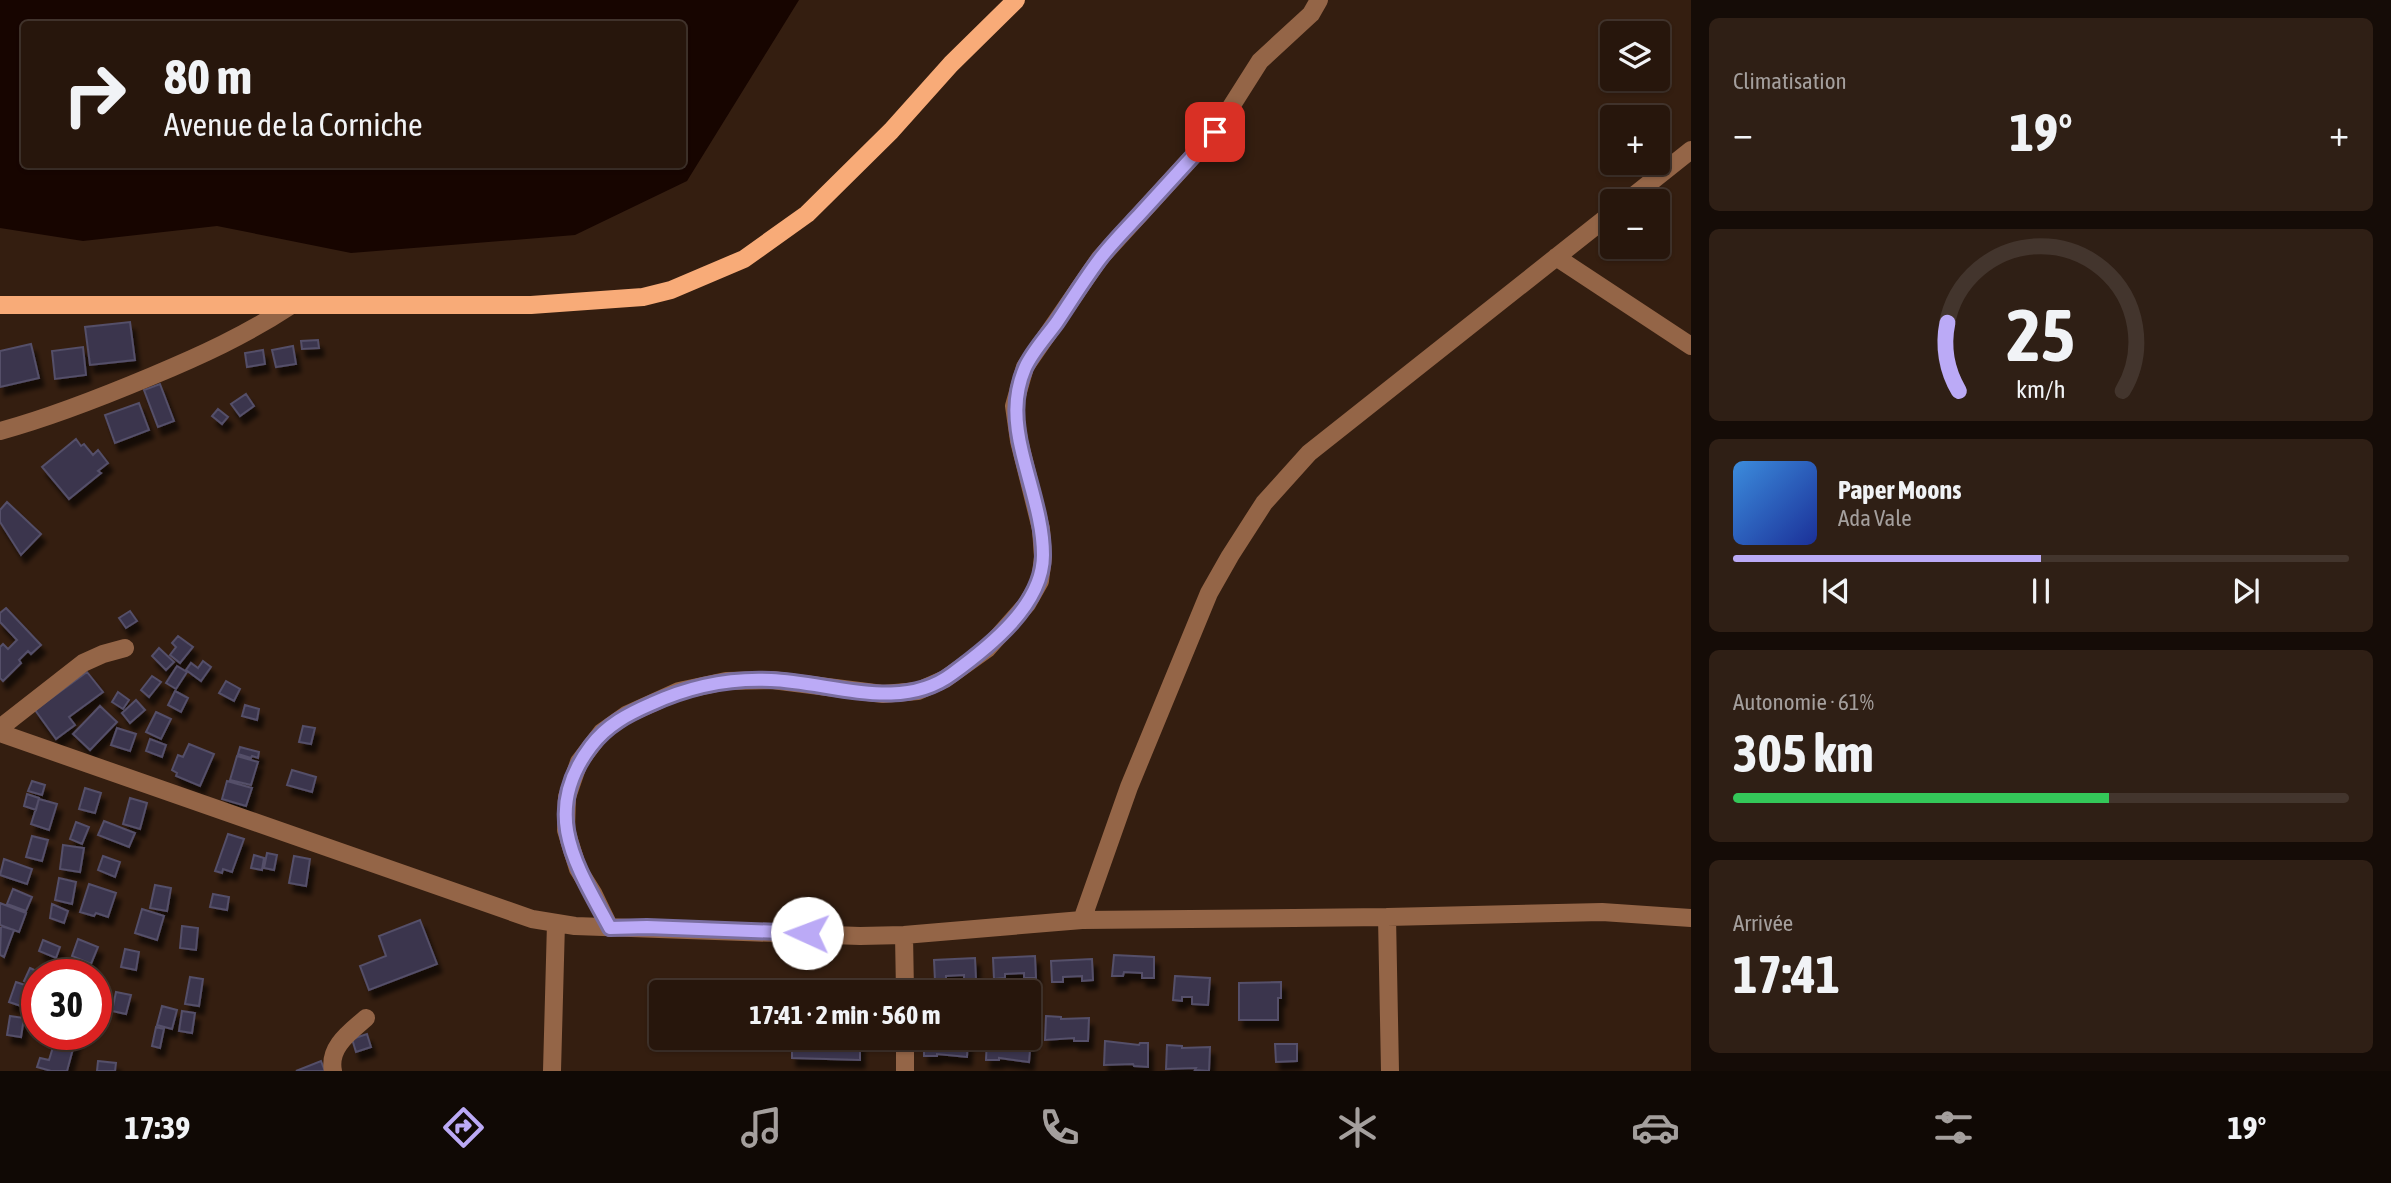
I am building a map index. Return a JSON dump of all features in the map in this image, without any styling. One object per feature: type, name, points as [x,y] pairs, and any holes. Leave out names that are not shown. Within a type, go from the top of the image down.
[{"type":"main road","points":[[0,305],[446,306],[583,303],[643,297],[671,290],[744,259],[807,214],[891,131],[951,64],[1016,0]]},
{"type":"street","points":[[610,928],[578,869],[566,830],[567,797],[579,762],[602,732],[626,715],[679,691],[726,681],[772,680],[883,694],[918,691],[945,680],[987,649],[1027,604],[1040,580],[1044,557],[1041,528],[1019,441],[1014,406],[1026,367],[1100,258],[1215,132],[1261,61],[1311,13],[1319,0]]},
{"type":"street","points":[[1642,189],[1691,150]]},
{"type":"street","points":[[1082,920],[1129,787],[1209,593],[1264,503],[1309,453],[1600,222]]},
{"type":"street","points":[[1556,257],[1691,345]]},
{"type":"street","points":[[0,431],[30,423],[114,392],[219,348],[257,328],[290,306]]},
{"type":"street","points":[[0,731],[83,663],[125,648]]},
{"type":"street","points":[[0,731],[532,919],[556,923],[610,928],[647,927],[860,936],[904,935],[1082,920],[1387,918],[1602,912],[1691,918]]},
{"type":"street","points":[[1387,918],[1390,1071]]},
{"type":"street","points":[[552,1071],[556,923]]},
{"type":"street","points":[[904,935],[905,980]]},
{"type":"street","points":[[332,1071],[332,1056],[337,1046],[366,1018]]},
{"type":"street","points":[[905,1050],[905,1071]]},
{"type":"shaded area","points":[[0,0],[799,0],[687,181],[575,235],[351,253],[217,226],[83,241],[0,228]]},
{"type":"building","points":[[130,322],[135,360],[90,365],[85,327]]},
{"type":"building","points":[[318,340],[319,348],[302,349],[301,341]]},
{"type":"building","points":[[31,344],[39,378],[0,387],[0,351]]},
{"type":"building","points":[[293,346],[296,364],[276,367],[272,350]]},
{"type":"building","points":[[83,347],[86,375],[55,379],[52,351]]},
{"type":"building","points":[[263,350],[265,364],[247,367],[245,353]]},
{"type":"building","points":[[160,384],[174,421],[158,427],[144,390]]},
{"type":"building","points":[[246,394],[254,406],[240,416],[231,404]]},
{"type":"building","points":[[139,403],[149,430],[115,443],[105,415]]},
{"type":"building","points":[[218,409],[228,417],[222,424],[212,416]]},
{"type":"building","points":[[76,439],[93,455],[98,450],[108,463],[98,471],[101,473],[69,499],[42,467]]},
{"type":"building","points":[[7,502],[41,534],[21,555],[0,522],[0,510]]},
{"type":"building","points":[[6,608],[41,645],[31,654],[28,651],[19,660],[21,663],[3,681],[0,678],[0,647],[3,644],[8,649],[17,640],[0,622],[0,613]]},
{"type":"building","points":[[130,611],[137,621],[126,628],[119,618]]},
{"type":"building","points":[[178,636],[193,647],[180,663],[170,655],[176,647],[172,643]]},
{"type":"building","points":[[159,648],[174,662],[166,670],[152,656]]},
{"type":"building","points":[[203,661],[211,667],[201,681],[186,670],[191,663],[198,668]]},
{"type":"building","points":[[177,666],[187,672],[176,689],[166,683]]},
{"type":"building","points":[[87,672],[103,692],[69,717],[75,725],[56,739],[35,710]]},
{"type":"building","points":[[152,676],[161,682],[149,697],[141,690]]},
{"type":"building","points":[[226,681],[240,689],[234,701],[219,693]]},
{"type":"building","points":[[175,691],[188,698],[181,712],[168,705]]},
{"type":"building","points":[[118,692],[129,700],[123,709],[112,702]]},
{"type":"building","points":[[136,700],[145,710],[130,723],[122,713]]},
{"type":"building","points":[[245,705],[259,709],[257,720],[242,716]]},
{"type":"building","points":[[100,706],[117,722],[90,750],[73,734]]},
{"type":"building","points":[[156,712],[171,719],[161,739],[146,732]]},
{"type":"building","points":[[303,726],[315,728],[311,744],[299,742]]},
{"type":"building","points":[[117,728],[136,734],[130,751],[111,745]]},
{"type":"building","points":[[150,739],[166,745],[162,757],[146,751]]},
{"type":"building","points":[[189,744],[214,754],[200,786],[176,776],[177,773],[172,770],[178,755],[183,757]]},
{"type":"building","points":[[240,747],[259,752],[258,758],[238,754]]},
{"type":"building","points":[[237,756],[258,762],[251,785],[230,780]]},
{"type":"building","points":[[292,770],[316,777],[312,792],[287,785]]},
{"type":"building","points":[[32,781],[45,785],[42,795],[28,791]]},
{"type":"building","points":[[227,781],[252,788],[246,806],[222,799]]},
{"type":"building","points":[[85,788],[101,793],[95,813],[79,809]]},
{"type":"building","points":[[27,794],[39,798],[36,810],[24,806]]},
{"type":"building","points":[[130,798],[147,803],[140,829],[123,824]]},
{"type":"building","points":[[39,799],[57,804],[49,830],[31,824]]},
{"type":"building","points":[[104,821],[135,833],[129,847],[98,835]]},
{"type":"building","points":[[76,822],[89,827],[82,844],[70,839]]},
{"type":"building","points":[[228,834],[244,839],[232,872],[223,869],[222,873],[215,871]]},
{"type":"building","points":[[32,836],[48,840],[42,861],[26,857]]},
{"type":"building","points":[[63,845],[84,848],[80,872],[60,869]]},
{"type":"building","points":[[267,853],[277,855],[274,870],[264,868]]},
{"type":"building","points":[[254,855],[264,858],[262,870],[251,868]]},
{"type":"building","points":[[103,856],[120,862],[115,877],[98,870]]},
{"type":"building","points":[[294,856],[310,859],[306,886],[289,883]]},
{"type":"building","points":[[4,859],[32,869],[27,884],[0,875]]},
{"type":"building","points":[[59,878],[76,882],[72,904],[55,900]]},
{"type":"building","points":[[89,884],[116,893],[108,917],[80,912]]},
{"type":"building","points":[[155,885],[171,888],[167,911],[150,908]]},
{"type":"building","points":[[13,889],[32,897],[26,911],[7,904]]},
{"type":"building","points":[[213,894],[229,897],[227,910],[210,907]]},
{"type":"building","points":[[0,903],[26,913],[19,932],[0,925]]},
{"type":"building","points":[[52,904],[68,911],[64,923],[50,918]]},
{"type":"building","points":[[142,909],[164,916],[157,940],[135,933]]},
{"type":"building","points":[[420,920],[437,964],[369,990],[360,966],[386,956],[379,936]]},
{"type":"building","points":[[1,926],[14,930],[4,957],[0,955]]},
{"type":"building","points":[[182,926],[198,928],[196,950],[180,948]]},
{"type":"building","points":[[78,939],[98,947],[93,959],[72,956]]},
{"type":"building","points":[[43,940],[60,947],[56,958],[39,951]]},
{"type":"building","points":[[125,949],[139,952],[136,970],[121,967]]},
{"type":"building","points":[[1114,955],[1154,957],[1154,978],[1142,978],[1142,973],[1124,972],[1123,976],[1112,976]]},
{"type":"building","points":[[1035,956],[1036,978],[1024,978],[1024,973],[1005,974],[1005,978],[994,979],[993,958]]},
{"type":"building","points":[[975,958],[976,979],[964,980],[964,975],[935,980],[934,960]]},
{"type":"building","points":[[1092,959],[1093,980],[1082,981],[1082,976],[1063,977],[1063,982],[1052,982],[1051,961]]},
{"type":"building","points":[[1175,976],[1210,978],[1208,1005],[1192,1004],[1192,997],[1182,997],[1182,1001],[1173,1000]]},
{"type":"building","points":[[190,977],[203,979],[199,1006],[185,1004]]},
{"type":"building","points":[[16,982],[21,984],[21,1006],[9,1002]]},
{"type":"building","points":[[1281,982],[1278,1020],[1239,1020],[1239,983]]},
{"type":"building","points":[[116,992],[131,995],[126,1014],[112,1011]]},
{"type":"building","points":[[162,1006],[177,1010],[172,1029],[157,1025]]},
{"type":"building","points":[[182,1011],[195,1013],[192,1033],[179,1031]]},
{"type":"building","points":[[10,1016],[21,1018],[21,1037],[7,1035]]},
{"type":"building","points":[[1046,1016],[1061,1019],[1089,1018],[1088,1041],[1074,1041],[1074,1038],[1045,1040]]},
{"type":"building","points":[[156,1027],[164,1029],[160,1048],[152,1046]]},
{"type":"building","points":[[367,1034],[371,1047],[356,1052],[352,1039]]},
{"type":"building","points":[[1105,1041],[1139,1045],[1148,1043],[1148,1067],[1133,1064],[1104,1065]]},
{"type":"building","points":[[1275,1044],[1297,1044],[1297,1061],[1276,1062]]},
{"type":"building","points":[[1167,1045],[1182,1048],[1210,1047],[1209,1071],[1195,1070],[1196,1068],[1166,1069]]},
{"type":"building","points":[[52,1050],[73,1050],[67,1071],[51,1071],[37,1067],[40,1058],[49,1060]]},
{"type":"building","points":[[792,1050],[860,1050],[860,1060],[792,1058]]},
{"type":"building","points":[[924,1050],[967,1050],[967,1057],[937,1054],[924,1056]]},
{"type":"building","points":[[986,1050],[1030,1050],[1029,1062],[999,1058],[986,1060]]},
{"type":"building","points":[[98,1061],[116,1063],[115,1071],[97,1071]]},
{"type":"building","points":[[321,1061],[325,1071],[296,1071]]},
{"type":"route","points":[[807,933],[610,928],[578,869],[566,830],[567,797],[579,762],[602,732],[626,715],[679,691],[726,681],[772,680],[883,694],[918,691],[945,680],[987,649],[1027,604],[1040,580],[1044,557],[1041,528],[1019,441],[1014,406],[1026,367],[1100,258],[1215,132]]}]
